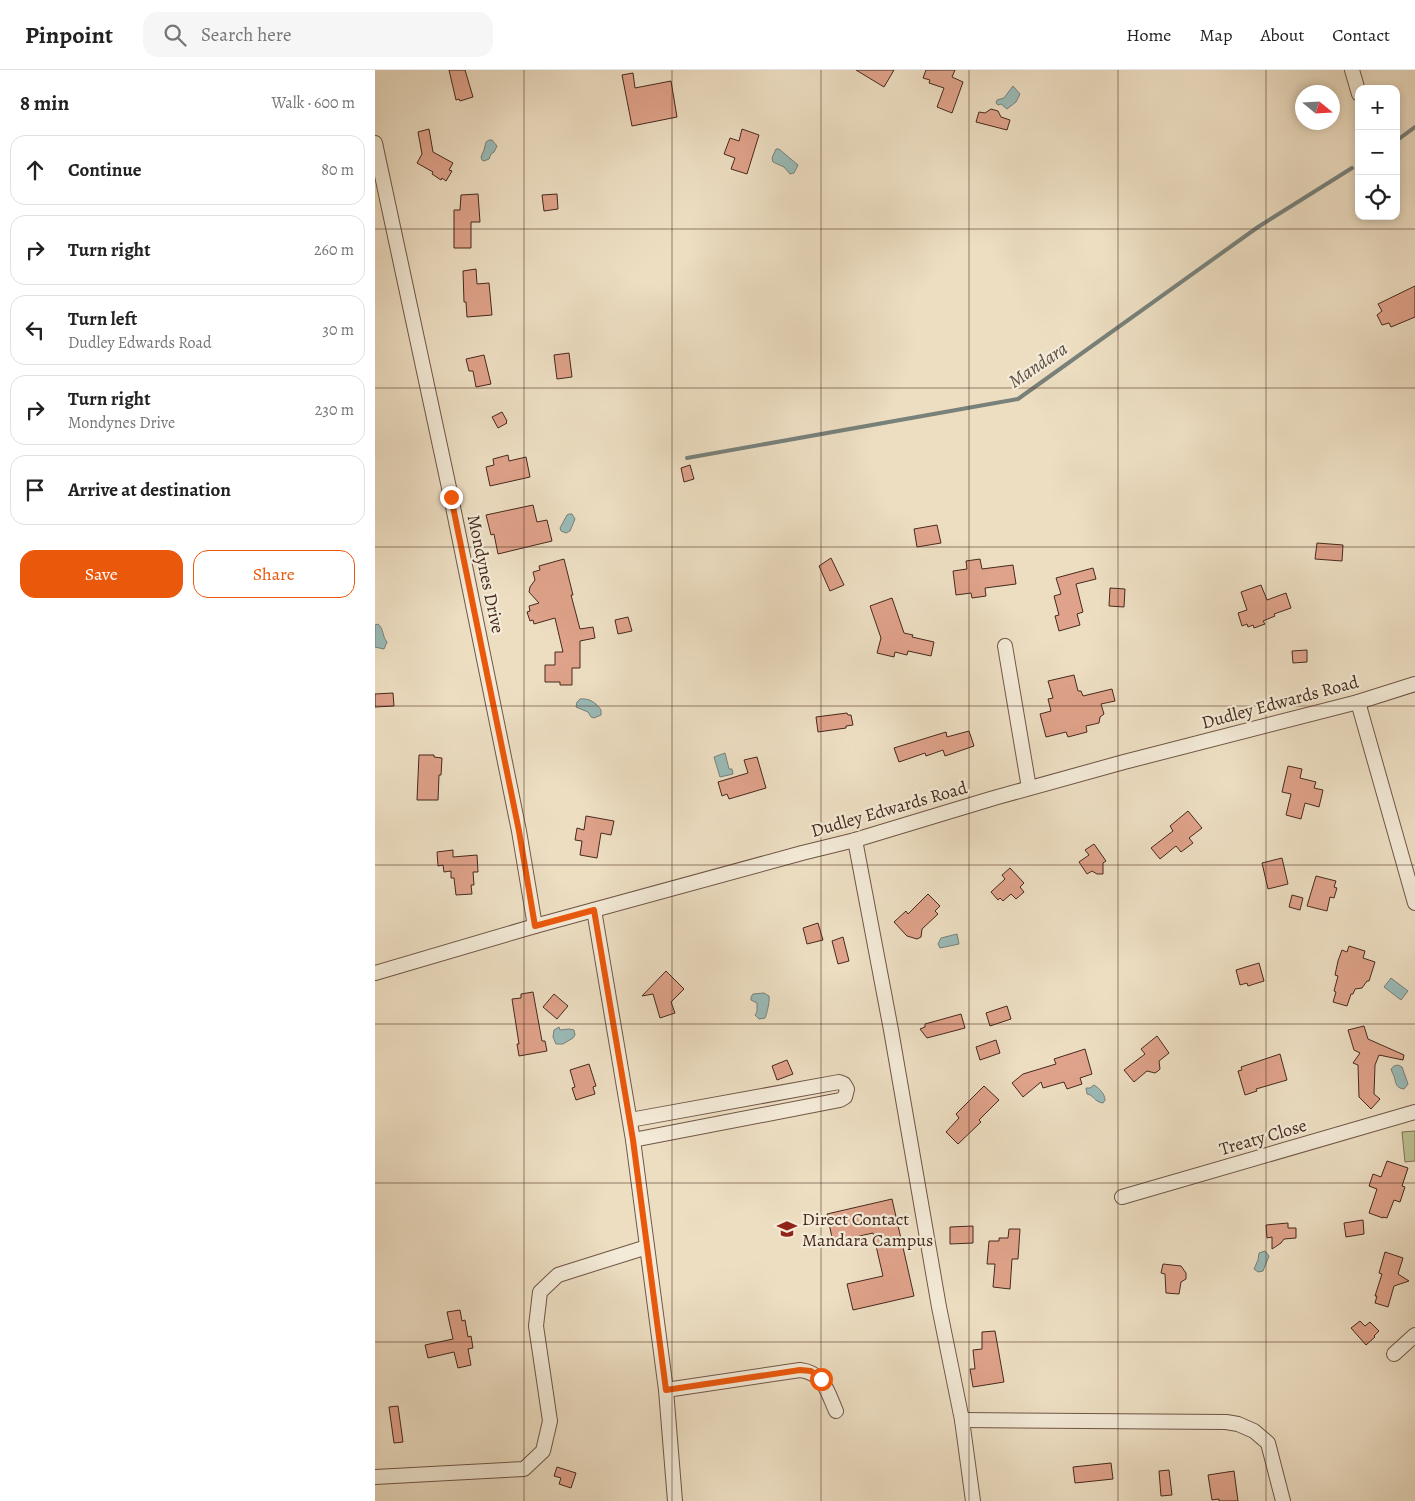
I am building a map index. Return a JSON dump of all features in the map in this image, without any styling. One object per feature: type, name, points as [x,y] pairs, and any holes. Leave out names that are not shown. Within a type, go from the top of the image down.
[{"type":"street","points":[[1352,70],[1356,85]]},
{"type":"street","name":"Mondynes Drive","points":[[375,143],[455,516],[519,831],[535,926]]},
{"type":"street","points":[[1005,646],[1029,788]]},
{"type":"street","name":"Dudley Edwards Road","points":[[375,974],[535,926],[855,840],[1029,788],[1358,702],[1415,684]]},
{"type":"street","points":[[1358,702],[1415,903]]},
{"type":"street","points":[[855,840],[939,1307],[962,1420],[973,1501]]},
{"type":"street","points":[[594,910],[633,1140],[666,1390],[675,1501]]},
{"type":"street","points":[[630,1120],[839,1082],[844,1084],[847,1089],[845,1097],[840,1100],[633,1140]]},
{"type":"street","name":"Treaty Close","points":[[1122,1198],[1415,1112]]},
{"type":"street","points":[[375,1477],[524,1469],[543,1451],[549,1421],[536,1326],[540,1292],[558,1275],[647,1247]]},
{"type":"street","points":[[1394,1354],[1415,1335]]},
{"type":"street","points":[[666,1390],[800,1370],[811,1371],[821,1379],[835,1411]]},
{"type":"street","points":[[962,1420],[1225,1422],[1238,1424],[1254,1431],[1268,1443],[1283,1501]]},
{"type":"green space","points":[[1415,1131],[1415,1161],[1405,1162],[1402,1132]]},
{"type":"water","points":[[1013,86],[1020,94],[1016,102],[1007,109],[1001,104],[998,105],[996,103],[997,100],[1004,98]]},
{"type":"water","points":[[492,140],[497,146],[489,159],[484,161],[481,157],[486,142]]},
{"type":"water","points":[[776,149],[779,149],[798,165],[794,173],[790,174],[784,167],[773,162],[772,158]]},
{"type":"water","points":[[569,514],[572,514],[575,519],[570,531],[566,533],[561,531],[560,528]]},
{"type":"water","points":[[378,624],[387,642],[384,649],[375,647],[375,625]]},
{"type":"water","points":[[580,699],[587,699],[595,703],[601,710],[601,715],[594,718],[588,712],[576,707]]},
{"type":"water","points":[[725,753],[729,769],[732,769],[733,774],[720,777],[714,757]]},
{"type":"water","points":[[957,934],[959,944],[940,948],[938,944],[941,938]]},
{"type":"water","points":[[1391,978],[1408,991],[1401,1000],[1384,987]]},
{"type":"water","points":[[764,993],[769,996],[768,1007],[765,1018],[759,1019],[755,1015],[757,1003],[751,1000],[751,997],[753,994]]},
{"type":"water","points":[[559,1027],[560,1030],[574,1030],[575,1035],[563,1044],[556,1044],[553,1037],[554,1030]]},
{"type":"water","points":[[1398,1065],[1402,1067],[1408,1084],[1404,1089],[1397,1086],[1391,1069]]},
{"type":"water","points":[[1094,1085],[1100,1089],[1104,1096],[1105,1100],[1103,1103],[1087,1094],[1086,1088]]},
{"type":"water","points":[[1265,1251],[1269,1256],[1263,1271],[1258,1272],[1254,1269],[1259,1253]]},
{"type":"building","points":[[449,70],[465,70],[473,97],[460,101],[459,99],[456,100]]},
{"type":"building","points":[[856,70],[894,70],[884,87]]},
{"type":"building","points":[[926,70],[955,70],[952,77],[963,82],[952,113],[937,107],[944,88],[929,83],[930,80],[923,78]]},
{"type":"building","points":[[633,73],[635,88],[671,81],[677,117],[632,126],[622,75]]},
{"type":"building","points":[[991,109],[998,111],[1001,117],[1010,120],[1007,130],[976,122],[979,112],[985,113]]},
{"type":"building","points":[[429,129],[433,152],[453,163],[449,170],[452,171],[446,181],[442,178],[441,180],[432,174],[433,172],[417,163],[422,154],[418,132]]},
{"type":"building","points":[[742,129],[759,135],[747,174],[731,169],[735,158],[724,154],[730,138],[739,141]]},
{"type":"building","points":[[478,194],[480,222],[471,222],[471,248],[454,248],[454,210],[460,210],[461,195]]},
{"type":"building","points":[[557,194],[558,209],[544,211],[542,195]]},
{"type":"building","points":[[476,269],[477,284],[489,283],[492,315],[467,317],[466,302],[464,302],[463,271]]},
{"type":"building","points":[[1415,286],[1415,317],[1391,327],[1389,323],[1382,325],[1377,315],[1382,311],[1378,304]]},
{"type":"building","points":[[569,353],[572,377],[557,379],[554,355]]},
{"type":"building","points":[[484,355],[491,384],[476,387],[473,371],[469,371],[466,359]]},
{"type":"building","points":[[502,412],[507,423],[498,428],[492,417]]},
{"type":"building","points":[[508,455],[509,461],[526,457],[530,477],[490,486],[486,467],[494,465],[493,459]]},
{"type":"building","points":[[690,465],[694,479],[684,482],[681,468]]},
{"type":"building","points":[[533,505],[537,522],[547,520],[552,541],[498,554],[494,534],[491,535],[486,515]]},
{"type":"building","points":[[937,525],[941,543],[917,547],[914,529]]},
{"type":"building","points":[[1317,543],[1343,545],[1342,561],[1315,559]]},
{"type":"building","points":[[831,558],[844,585],[830,591],[819,566]]},
{"type":"building","points":[[564,559],[580,629],[593,627],[595,638],[580,641],[580,668],[572,668],[572,685],[560,685],[560,682],[545,682],[545,665],[555,665],[555,652],[563,652],[555,618],[534,624],[533,620],[530,621],[527,612],[530,611],[529,606],[539,603],[529,592],[535,580],[533,572],[540,570],[539,566]]},
{"type":"building","points":[[980,559],[982,569],[1013,565],[1016,584],[985,588],[986,596],[972,598],[971,593],[956,595],[953,571],[967,569],[966,561]]},
{"type":"building","points":[[1093,568],[1096,579],[1076,584],[1083,612],[1077,614],[1080,625],[1059,631],[1055,616],[1059,615],[1054,596],[1061,594],[1056,578]]},
{"type":"building","points":[[1261,585],[1267,600],[1286,593],[1291,608],[1274,614],[1275,616],[1263,621],[1265,624],[1254,628],[1253,625],[1248,627],[1247,624],[1242,626],[1238,613],[1247,610],[1241,592]]},
{"type":"building","points":[[1110,588],[1125,589],[1124,607],[1109,606]]},
{"type":"building","points":[[892,598],[904,633],[913,635],[912,637],[934,642],[931,656],[908,651],[907,655],[895,652],[894,657],[877,653],[881,638],[870,606]]},
{"type":"building","points":[[628,617],[632,631],[618,634],[615,620]]},
{"type":"building","points":[[1307,650],[1307,662],[1293,663],[1292,651]]},
{"type":"building","points":[[1074,675],[1078,691],[1081,691],[1083,696],[1112,689],[1115,701],[1101,704],[1104,714],[1100,717],[1099,723],[1086,726],[1087,732],[1068,737],[1066,732],[1046,737],[1040,714],[1051,711],[1048,699],[1053,698],[1048,681]]},
{"type":"building","points":[[393,693],[394,706],[375,707],[375,694]]},
{"type":"building","points":[[847,713],[851,715],[853,725],[846,726],[846,728],[818,732],[816,717]]},
{"type":"building","points":[[969,731],[974,746],[945,756],[943,750],[926,756],[925,753],[899,762],[894,748],[946,732],[947,737]]},
{"type":"building","points":[[419,755],[434,755],[434,757],[442,758],[438,800],[417,800]]},
{"type":"building","points":[[757,757],[766,788],[729,799],[727,794],[722,796],[718,782],[748,773],[744,760]]},
{"type":"building","points":[[1288,766],[1302,769],[1300,778],[1316,782],[1314,788],[1323,790],[1319,807],[1305,803],[1301,819],[1286,815],[1291,794],[1282,792]]},
{"type":"building","points":[[1188,811],[1202,828],[1189,838],[1193,843],[1181,852],[1176,846],[1160,859],[1151,848],[1173,831],[1170,826]]},
{"type":"building","points":[[586,816],[614,821],[611,835],[601,833],[597,858],[580,855],[582,841],[575,840],[577,828],[584,830]]},
{"type":"building","points":[[1094,844],[1106,861],[1103,863],[1103,874],[1097,874],[1092,871],[1087,874],[1079,862],[1089,855],[1085,850]]},
{"type":"building","points":[[453,850],[453,857],[477,855],[478,872],[473,872],[474,885],[471,885],[472,894],[456,895],[454,878],[451,878],[451,871],[444,872],[443,865],[438,866],[437,852]]},
{"type":"building","points":[[1282,858],[1288,884],[1268,889],[1262,863]]},
{"type":"building","points":[[1010,868],[1024,883],[1020,887],[1024,892],[1016,899],[1011,894],[1003,901],[1000,898],[998,900],[991,892],[1005,879],[1002,875]]},
{"type":"building","points":[[1316,876],[1336,881],[1334,887],[1337,888],[1334,898],[1330,897],[1327,911],[1307,906]]},
{"type":"building","points":[[928,894],[940,906],[935,911],[938,914],[922,929],[921,937],[917,939],[907,936],[894,922],[906,911],[908,914]]},
{"type":"building","points":[[1292,895],[1303,898],[1300,910],[1289,907]]},
{"type":"building","points":[[818,923],[823,940],[807,944],[803,928]]},
{"type":"building","points":[[843,937],[849,961],[838,964],[832,941]]},
{"type":"building","points":[[1349,946],[1365,951],[1363,958],[1375,962],[1369,981],[1362,988],[1355,989],[1347,1006],[1333,1002],[1338,976],[1335,975],[1338,961],[1342,950],[1347,952]]},
{"type":"building","points":[[1259,963],[1264,981],[1248,986],[1247,983],[1240,985],[1236,970]]},
{"type":"building","points":[[666,971],[684,989],[671,1002],[675,1013],[660,1018],[653,994],[642,996]]},
{"type":"building","points":[[533,992],[542,1041],[545,1041],[547,1051],[519,1056],[512,999],[521,998],[521,994]]},
{"type":"building","points":[[554,994],[568,1006],[557,1019],[543,1007]]},
{"type":"building","points":[[1007,1006],[1011,1019],[990,1026],[986,1013]]},
{"type":"building","points":[[961,1014],[965,1028],[927,1038],[920,1029],[925,1027],[925,1024]]},
{"type":"building","points":[[1364,1026],[1368,1039],[1404,1055],[1403,1060],[1379,1055],[1375,1065],[1374,1094],[1380,1099],[1371,1109],[1359,1097],[1358,1065],[1353,1063],[1360,1053],[1354,1050],[1348,1030]]},
{"type":"building","points":[[1157,1036],[1169,1053],[1159,1061],[1160,1069],[1158,1071],[1155,1073],[1147,1071],[1134,1082],[1124,1070],[1145,1054],[1141,1049]]},
{"type":"building","points":[[996,1040],[1000,1053],[980,1060],[976,1047]]},
{"type":"building","points":[[1085,1049],[1092,1074],[1080,1078],[1082,1084],[1067,1089],[1064,1082],[1043,1088],[1041,1082],[1023,1097],[1012,1083],[1023,1074],[1056,1064],[1054,1059]]},
{"type":"building","points":[[1280,1054],[1287,1080],[1256,1089],[1257,1091],[1245,1095],[1238,1071],[1242,1070],[1241,1067]]},
{"type":"building","points":[[787,1060],[793,1074],[777,1080],[772,1066]]},
{"type":"building","points":[[589,1064],[596,1086],[593,1087],[595,1094],[576,1100],[572,1088],[575,1087],[570,1070]]},
{"type":"building","points":[[984,1086],[999,1100],[979,1120],[981,1122],[958,1144],[946,1132],[959,1118],[956,1114]]},
{"type":"building","points":[[1387,1161],[1408,1168],[1402,1186],[1405,1187],[1400,1202],[1394,1200],[1387,1218],[1383,1218],[1369,1213],[1377,1189],[1369,1186],[1373,1174],[1381,1177]]},
{"type":"building","points":[[892,1199],[914,1296],[853,1310],[847,1284],[883,1276],[873,1233],[833,1242],[827,1214]]},
{"type":"building","points":[[1363,1220],[1364,1234],[1346,1237],[1344,1223]]},
{"type":"building","points":[[1288,1223],[1288,1228],[1296,1228],[1296,1238],[1284,1239],[1272,1249],[1272,1237],[1267,1238],[1266,1225]]},
{"type":"building","points":[[973,1226],[973,1243],[950,1244],[950,1227]]},
{"type":"building","points":[[1009,1229],[1020,1229],[1018,1259],[1012,1259],[1010,1289],[993,1287],[995,1264],[987,1264],[989,1241],[999,1241],[999,1238],[1008,1238]]},
{"type":"building","points":[[1385,1252],[1403,1258],[1398,1274],[1409,1281],[1394,1286],[1388,1307],[1375,1303],[1377,1296],[1375,1296],[1382,1274],[1379,1273]]},
{"type":"building","points":[[1163,1264],[1181,1266],[1186,1273],[1186,1279],[1181,1282],[1179,1294],[1166,1293],[1165,1274],[1161,1273]]},
{"type":"building","points":[[460,1310],[462,1321],[465,1320],[468,1337],[471,1336],[473,1348],[468,1349],[471,1365],[458,1368],[454,1352],[428,1358],[425,1345],[453,1339],[447,1312]]},
{"type":"building","points":[[1360,1321],[1365,1326],[1370,1322],[1379,1331],[1366,1345],[1351,1328]]},
{"type":"building","points":[[995,1331],[1004,1382],[973,1387],[970,1369],[975,1369],[973,1350],[982,1349],[982,1332]]},
{"type":"building","points":[[398,1406],[403,1442],[394,1443],[389,1407]]},
{"type":"building","points":[[1111,1463],[1113,1479],[1075,1483],[1073,1467]]},
{"type":"building","points":[[557,1467],[576,1473],[571,1488],[559,1484],[561,1478],[554,1476]]},
{"type":"building","points":[[1169,1470],[1172,1495],[1161,1496],[1159,1471]]},
{"type":"building","points":[[1234,1471],[1238,1501],[1212,1500],[1208,1475]]},
{"type":"waterway","name":"Mandara","points":[[1400,138],[1415,127]]},
{"type":"waterway","name":"Mandara","points":[[687,458],[1018,399],[1258,227],[1352,168]]},
{"type":"place","name":"Direct Contact Mandara Campus","points":[[787,1229]]},
{"type":"route","points":[[451,497],[519,831],[535,926],[594,910],[633,1140],[666,1390],[800,1370],[811,1371],[821,1379]]}]
